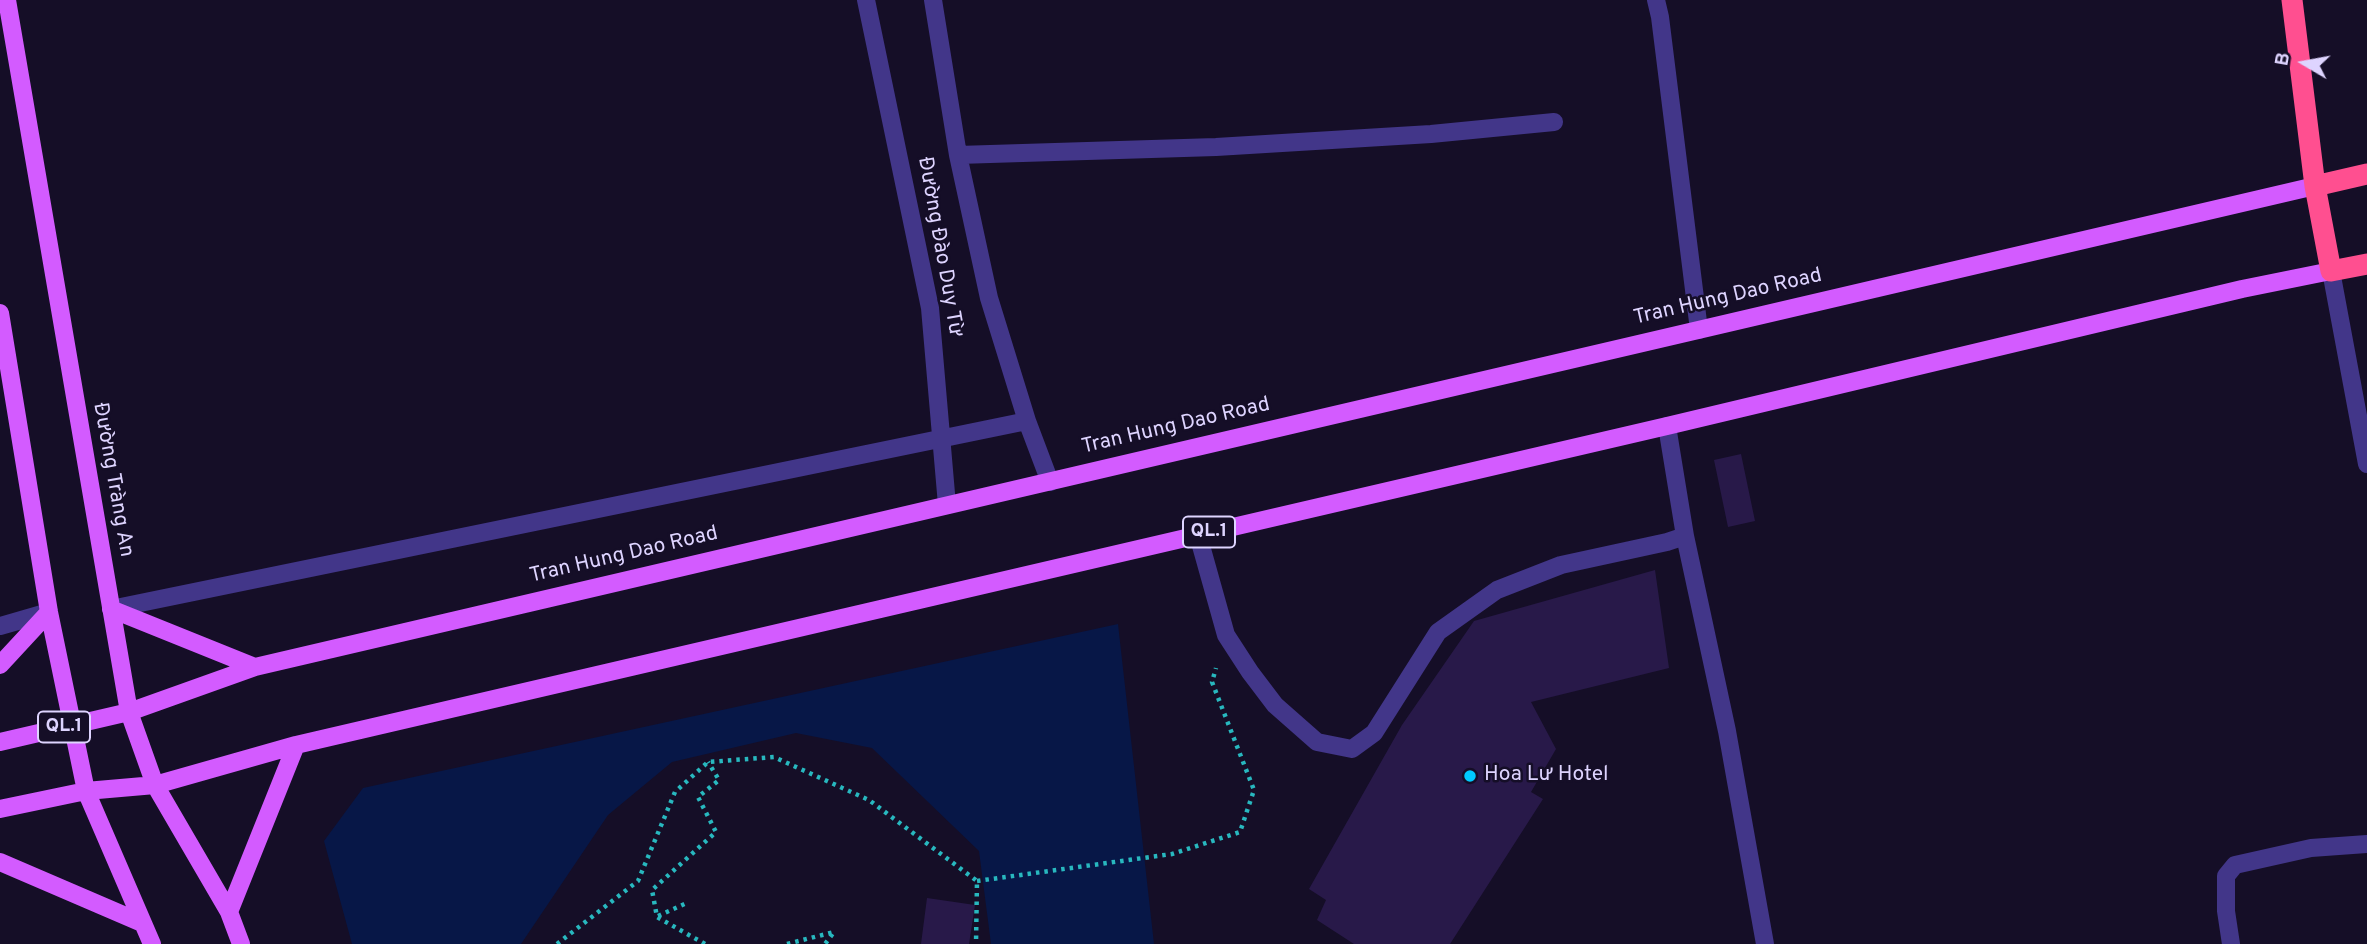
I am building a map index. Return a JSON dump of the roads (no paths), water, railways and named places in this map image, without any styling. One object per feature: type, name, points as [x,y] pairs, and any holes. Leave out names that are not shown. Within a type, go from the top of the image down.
[{"type":"highway","points":[[2291,0],[2315,186],[2331,271]]},
{"type":"highway","name":"Tran Hung Dao Road","points":[[2315,186],[2367,174]]},
{"type":"highway","name":"QL.1","points":[[2331,271],[2367,264]]},
{"type":"main road","name":"Đường Tràng An","points":[[7,0],[129,712],[155,785],[229,912],[241,944]]},
{"type":"main road","name":"Tran Hung Dao Road","points":[[0,742],[129,712],[255,667],[2315,186]]},
{"type":"main road","name":"QL.1","points":[[0,809],[86,790],[155,785],[296,745],[1667,426],[2242,289],[2331,271]]},
{"type":"main road","points":[[0,313],[49,612],[86,790],[152,944]]},
{"type":"main road","points":[[111,609],[255,667]]},
{"type":"main road","points":[[0,665],[49,612]]},
{"type":"main road","points":[[229,912],[296,745]]},
{"type":"main road","points":[[0,862],[142,923]]},
{"type":"street","name":"Đường Đào Duy Từ","points":[[866,0],[930,308],[947,505]]},
{"type":"street","name":"Đường Đào Duy Từ","points":[[933,0],[958,155],[989,298],[1027,421],[1050,482]]},
{"type":"street","points":[[1656,0],[1699,330]]},
{"type":"street","points":[[958,155],[1310,141],[1431,134],[1553,122]]},
{"type":"street","points":[[2331,271],[2367,464]]},
{"type":"street","points":[[111,609],[1027,421]]},
{"type":"street","points":[[1667,426],[1685,536],[1727,731],[1765,944]]},
{"type":"street","points":[[1198,535],[1226,635],[1275,705],[1317,742],[1352,750],[1374,733],[1438,632],[1497,590],[1561,565],[1685,536]]},
{"type":"street","points":[[0,626],[49,612]]},
{"type":"street","points":[[2231,944],[2226,911],[2226,876],[2235,865],[2311,848],[2367,844]]},
{"type":"water","points":[[1118,624],[1154,944],[991,944],[979,851],[872,748],[796,733],[672,762],[608,815],[521,944],[352,944],[324,841],[363,788]]},
{"type":"place","name":"Hoa Lư Hotel","points":[[1470,776]]}]
